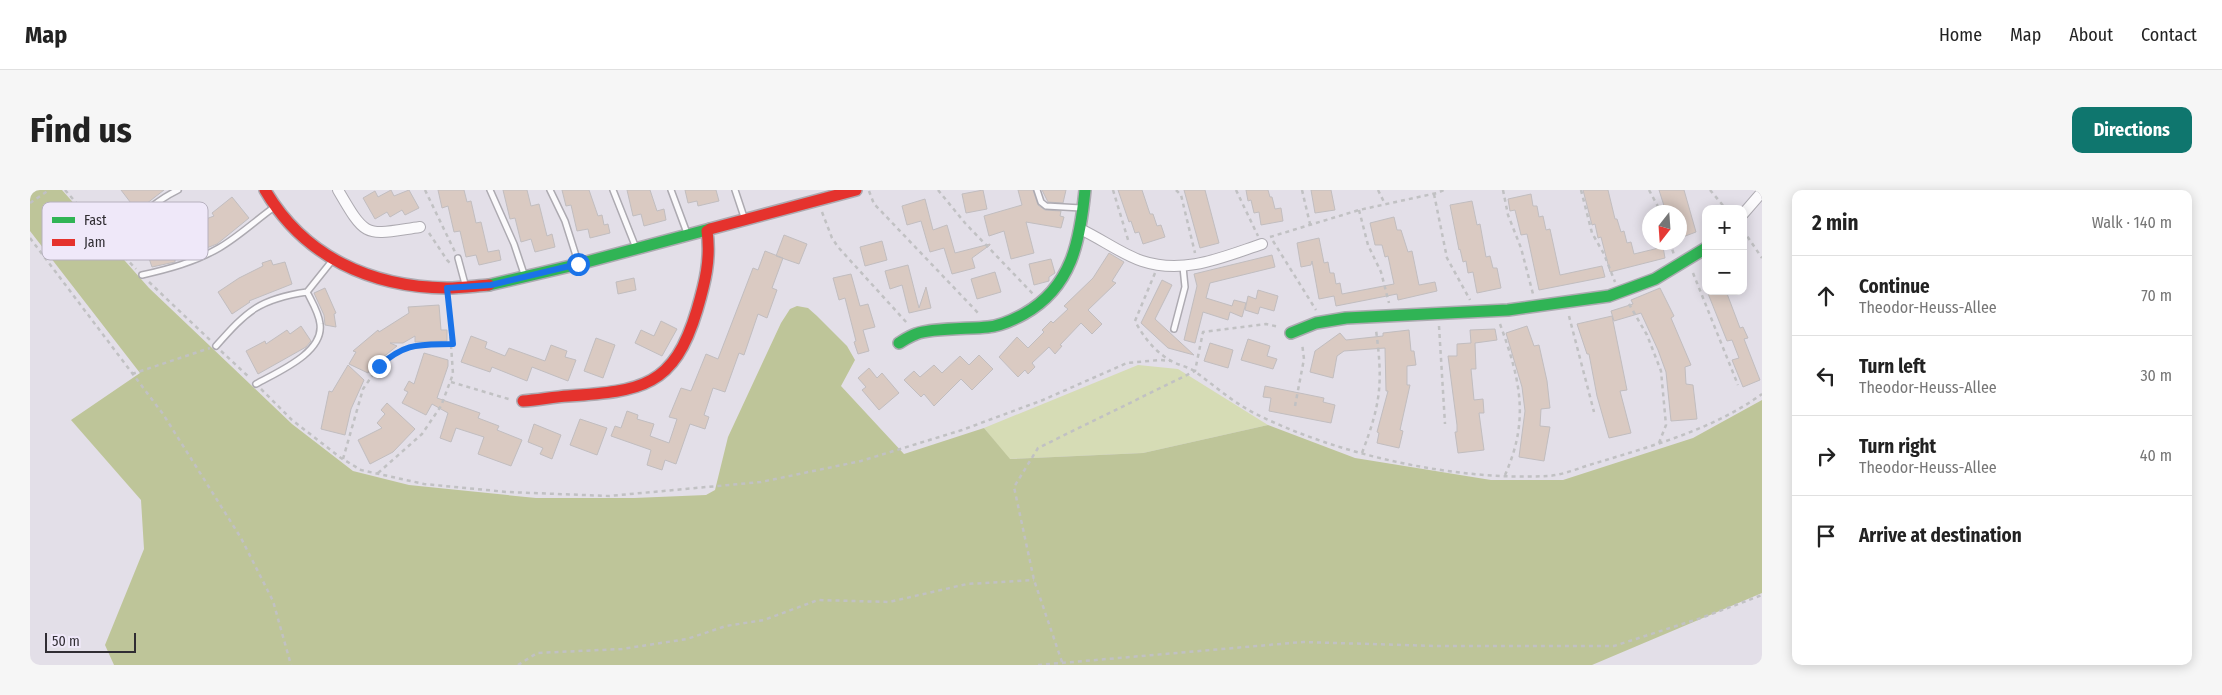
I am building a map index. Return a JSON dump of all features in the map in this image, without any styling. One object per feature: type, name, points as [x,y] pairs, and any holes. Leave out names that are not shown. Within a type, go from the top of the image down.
[{"type":"street","points":[[265,190],[275,206],[300,235],[333,260],[368,276],[393,283],[447,288],[466,288],[525,277],[637,250],[856,190]]},
{"type":"street","points":[[338,190],[359,224],[369,232],[378,233],[420,227]]},
{"type":"street","points":[[899,343],[917,333],[991,327],[1015,319],[1043,303],[1058,287],[1074,256],[1084,208],[1085,190]]},
{"type":"street","points":[[1747,209],[1762,192]]},
{"type":"street","points":[[1080,229],[1134,256],[1156,264],[1183,267],[1198,265],[1266,241]]},
{"type":"street","points":[[523,402],[628,390],[662,374],[675,361],[690,332],[708,272],[710,252],[707,231]]},
{"type":"street","points":[[1295,331],[1321,323],[1375,317],[1536,308],[1566,304],[1621,293],[1658,278],[1689,261],[1703,250]]},
{"type":"lane","points":[[156,202],[178,190]]},
{"type":"lane","points":[[490,190],[514,244],[525,277]]},
{"type":"lane","points":[[550,190],[565,221],[578,264]]},
{"type":"lane","points":[[613,190],[637,250]]},
{"type":"lane","points":[[671,190],[688,236]]},
{"type":"lane","points":[[735,190],[745,220]]},
{"type":"lane","points":[[1037,190],[1040,202],[1046,206],[1084,208]]},
{"type":"lane","points":[[208,254],[222,246],[275,206]]},
{"type":"lane","points":[[458,258],[466,288]]},
{"type":"lane","points":[[142,275],[195,260]]},
{"type":"lane","points":[[216,346],[242,316],[261,303],[285,295],[307,292],[333,260]]},
{"type":"lane","points":[[1174,329],[1185,287],[1183,267]]},
{"type":"lane","points":[[256,384],[291,364],[315,346],[320,323],[307,292]]},
{"type":"path","points":[[30,203],[49,190]]},
{"type":"path","points":[[66,190],[76,202]]},
{"type":"path","points":[[425,190],[458,258]]},
{"type":"path","points":[[869,190],[874,204],[991,327]]},
{"type":"path","points":[[938,190],[965,223],[1043,303]]},
{"type":"path","points":[[1113,190],[1134,256]]},
{"type":"path","points":[[1176,190],[1181,195],[1198,265]]},
{"type":"path","points":[[1236,190],[1266,241],[1310,296],[1321,323]]},
{"type":"path","points":[[1302,190],[1310,224]]},
{"type":"path","points":[[1378,190],[1386,204]]},
{"type":"path","points":[[1266,241],[1310,224],[1359,210],[1434,194],[1444,190]]},
{"type":"path","points":[[1503,190],[1508,215],[1521,248],[1536,308]]},
{"type":"path","points":[[1581,190],[1592,233],[1621,293],[1647,335],[1661,371],[1666,425],[1659,443]]},
{"type":"path","points":[[1649,190],[1658,205]]},
{"type":"path","points":[[1710,190],[1723,205]]},
{"type":"path","points":[[1434,194],[1447,258],[1452,271],[1470,298],[1474,312]]},
{"type":"path","points":[[818,201],[832,238],[838,248],[917,333]]},
{"type":"path","points":[[1359,210],[1368,245],[1385,282],[1392,316]]},
{"type":"path","points":[[420,227],[426,228],[446,260],[461,268]]},
{"type":"path","points":[[1747,236],[1762,258]]},
{"type":"path","points":[[30,238],[42,254]]},
{"type":"path","points":[[46,260],[163,414],[241,538],[273,600],[291,665]]},
{"type":"path","points":[[128,260],[292,420],[343,459],[361,470],[424,484],[507,492],[609,496],[761,482],[861,461],[962,430],[1043,400],[1127,363],[1160,360],[1172,362],[1195,371],[1228,398],[1286,428],[1362,453],[1423,466],[1477,474],[1550,476],[1659,443],[1709,423],[1748,404],[1762,394]]},
{"type":"path","points":[[1689,261],[1738,385]]},
{"type":"path","points":[[1156,264],[1155,273],[1135,321],[1146,340],[1172,362]]},
{"type":"path","points":[[378,473],[422,434],[441,406],[451,382],[453,374],[453,344],[447,288]]},
{"type":"path","points":[[1566,304],[1594,412]]},
{"type":"path","points":[[1495,310],[1512,359],[1519,388],[1518,432],[1514,455],[1505,475]]},
{"type":"path","points":[[1438,314],[1445,424]]},
{"type":"path","points":[[1362,453],[1376,412],[1381,389],[1381,367],[1375,317]]},
{"type":"path","points":[[1195,371],[1203,332],[1271,324],[1295,331],[1304,359],[1295,406]]},
{"type":"path","points":[[343,459],[363,389],[370,376],[379,366],[402,349],[413,345],[453,344]]},
{"type":"path","points":[[132,374],[216,346]]},
{"type":"path","points":[[1063,662],[1034,580],[1014,487],[1038,448],[1195,371]]},
{"type":"path","points":[[451,382],[504,399],[523,402]]},
{"type":"path","points":[[518,665],[537,653],[622,649],[686,639],[726,626],[764,620],[818,600],[889,602],[967,584],[1034,580]]},
{"type":"path","points":[[1038,665],[1303,642],[1436,646],[1614,646],[1701,618],[1762,595]]},
{"type":"green space","points":[[30,190],[62,190],[73,202],[42,202],[42,246],[30,231]]},
{"type":"green space","points":[[52,260],[124,260],[149,288],[292,424],[353,471],[409,485],[536,498],[634,498],[706,495],[715,490],[728,437],[781,323],[790,309],[797,306],[808,308],[847,346],[855,360],[841,386],[904,454],[984,428],[1010,459],[1143,453],[1268,425],[1355,458],[1491,480],[1563,480],[1693,438],[1762,400],[1762,593],[1592,665],[114,665],[105,645],[144,549],[141,500],[71,420],[140,373]]},
{"type":"green space","points":[[1138,365],[1178,369],[1268,425],[1143,453],[1009,459],[984,428]]},
{"type":"building","points":[[121,190],[164,190],[149,202],[130,202]]},
{"type":"building","points":[[391,190],[394,196],[409,190],[419,208],[405,215],[402,210],[390,217],[387,212],[375,219],[363,198],[375,191],[378,197]]},
{"type":"building","points":[[438,190],[464,190],[467,202],[471,201],[476,223],[481,222],[488,252],[499,250],[501,260],[479,265],[476,255],[466,257],[460,231],[454,232],[448,206],[442,208]]},
{"type":"building","points":[[503,190],[527,190],[531,206],[539,204],[547,236],[552,234],[555,247],[535,252],[531,239],[521,242],[515,218],[510,219]]},
{"type":"building","points":[[562,190],[589,190],[598,216],[602,215],[604,225],[608,224],[610,233],[590,238],[588,229],[577,231],[571,205],[566,206]]},
{"type":"building","points":[[627,190],[650,190],[657,211],[664,209],[666,220],[644,226],[641,214],[633,216]]},
{"type":"building","points":[[685,190],[716,190],[719,201],[698,206],[697,201],[688,203]]},
{"type":"building","points":[[983,190],[987,209],[966,213],[962,194]]},
{"type":"building","points":[[1018,190],[1033,190],[1038,205],[1045,210],[1061,211],[1060,216],[1064,217],[1061,228],[1026,222],[1034,253],[1011,259],[1004,231],[989,236],[984,216],[1022,205]]},
{"type":"building","points":[[1042,190],[1066,190],[1063,203],[1048,202]]},
{"type":"building","points":[[1118,190],[1142,190],[1150,214],[1153,214],[1157,226],[1161,225],[1165,237],[1143,244],[1139,232],[1135,233],[1131,221],[1129,222]]},
{"type":"building","points":[[1184,190],[1205,190],[1219,243],[1200,248]]},
{"type":"building","points":[[1246,190],[1268,190],[1275,209],[1281,208],[1283,221],[1261,225],[1259,212],[1254,213],[1251,200],[1248,201]]},
{"type":"building","points":[[1311,190],[1331,190],[1335,210],[1315,213]]},
{"type":"building","points":[[1583,190],[1608,190],[1615,219],[1617,219],[1621,232],[1624,231],[1627,243],[1631,242],[1634,254],[1651,250],[1664,250],[1665,258],[1610,272],[1601,237],[1598,238],[1595,224],[1592,225]]},
{"type":"building","points":[[1659,190],[1684,190],[1696,232],[1687,235],[1687,205],[1664,205]]},
{"type":"building","points":[[1531,194],[1533,206],[1537,206],[1539,217],[1543,216],[1546,230],[1550,229],[1560,275],[1602,266],[1605,277],[1539,290],[1527,234],[1521,235],[1515,210],[1510,211],[1508,199]]},
{"type":"building","points":[[232,197],[249,218],[217,244],[208,247],[208,218],[214,216],[212,213]]},
{"type":"building","points":[[925,199],[933,230],[947,225],[955,253],[990,244],[972,258],[975,268],[952,274],[944,248],[930,252],[921,221],[907,225],[902,206]]},
{"type":"building","points":[[1472,201],[1477,225],[1480,224],[1486,257],[1490,256],[1493,268],[1497,268],[1501,288],[1477,293],[1473,272],[1468,273],[1466,261],[1463,262],[1459,250],[1450,205]]},
{"type":"building","points":[[1394,217],[1397,230],[1401,230],[1408,252],[1412,251],[1419,285],[1435,282],[1437,291],[1398,300],[1397,294],[1336,306],[1334,296],[1319,299],[1312,261],[1311,265],[1301,267],[1297,243],[1319,238],[1324,263],[1328,262],[1330,273],[1334,273],[1336,284],[1340,283],[1342,294],[1394,284],[1388,256],[1385,257],[1382,245],[1375,245],[1370,223]]},
{"type":"building","points":[[784,235],[807,244],[799,264],[776,256]]},
{"type":"building","points":[[882,241],[887,260],[865,266],[860,247]]},
{"type":"building","points":[[765,251],[783,258],[772,288],[777,290],[767,318],[758,314],[744,355],[739,353],[725,392],[713,388],[704,415],[709,417],[705,429],[690,424],[676,464],[665,460],[662,470],[647,465],[651,450],[611,436],[615,426],[621,428],[627,411],[638,415],[637,419],[654,424],[650,436],[669,443],[677,419],[669,417],[681,388],[691,391],[706,354],[718,359],[753,268],[758,270]]},
{"type":"building","points":[[1109,253],[1124,262],[1112,281],[1116,283],[1088,310],[1102,324],[1092,334],[1081,323],[1060,345],[1062,346],[1055,354],[1049,347],[1032,363],[1035,367],[1028,374],[1025,370],[1018,377],[999,357],[1017,337],[1028,348],[1044,332],[1042,330],[1051,321],[1053,323],[1068,309],[1064,306],[1093,278]]},
{"type":"building","points":[[1272,255],[1275,267],[1210,283],[1206,298],[1232,306],[1234,300],[1246,303],[1242,317],[1230,312],[1228,320],[1203,312],[1195,343],[1184,340],[1197,286],[1194,274]]},
{"type":"building","points":[[1051,259],[1055,273],[1049,277],[1049,281],[1034,285],[1029,264]]},
{"type":"building","points":[[150,260],[175,260],[175,262],[152,267]]},
{"type":"building","points":[[271,260],[273,265],[285,262],[292,284],[249,301],[232,314],[218,292],[239,278],[263,266],[262,263]]},
{"type":"building","points":[[908,265],[919,308],[926,287],[931,308],[909,313],[902,285],[890,289],[885,271]]},
{"type":"building","points":[[995,272],[1001,292],[977,299],[971,279]]},
{"type":"building","points":[[851,274],[860,306],[868,304],[875,327],[863,330],[869,351],[858,354],[845,298],[839,300],[833,278]]},
{"type":"building","points":[[634,278],[636,290],[618,294],[616,282]]},
{"type":"building","points":[[1162,280],[1172,285],[1155,319],[1194,355],[1168,348],[1141,323]]},
{"type":"building","points":[[325,288],[336,313],[334,314],[336,327],[325,325],[324,315],[314,293]]},
{"type":"building","points":[[1660,288],[1674,316],[1671,318],[1691,365],[1685,367],[1686,384],[1693,385],[1697,419],[1671,421],[1666,372],[1641,313],[1614,321],[1611,311],[1633,304],[1631,300]]},
{"type":"building","points":[[1258,290],[1278,296],[1274,311],[1260,307],[1258,314],[1245,310],[1248,296],[1256,299]]},
{"type":"building","points":[[1709,295],[1728,295],[1740,328],[1743,327],[1748,338],[1744,339],[1760,380],[1743,387],[1732,360],[1739,358],[1732,340],[1727,341]]},
{"type":"building","points":[[439,305],[441,330],[447,330],[447,341],[415,342],[415,336],[403,343],[390,343],[397,346],[372,366],[368,373],[349,364],[356,352],[353,351],[378,330],[379,332],[409,313],[408,307]]},
{"type":"building","points":[[1612,316],[1627,390],[1620,391],[1631,433],[1609,438],[1597,396],[1589,354],[1587,354],[1577,324]]},
{"type":"building","points":[[661,321],[677,329],[662,356],[635,343],[641,330],[654,336]]},
{"type":"building","points":[[301,326],[311,341],[306,347],[258,374],[246,351],[265,341],[266,344],[287,330],[290,334]]},
{"type":"building","points":[[1527,326],[1534,346],[1539,345],[1547,381],[1550,408],[1541,409],[1540,426],[1550,427],[1544,461],[1519,457],[1525,411],[1522,387],[1506,333]]},
{"type":"building","points":[[1495,329],[1497,340],[1475,343],[1476,369],[1471,369],[1474,400],[1483,399],[1484,413],[1479,413],[1484,450],[1458,453],[1455,432],[1457,432],[1457,425],[1448,356],[1457,356],[1457,344],[1471,343],[1470,330]]},
{"type":"building","points":[[1409,330],[1411,351],[1414,351],[1416,365],[1407,366],[1407,385],[1410,385],[1400,430],[1403,431],[1399,448],[1377,443],[1379,433],[1377,432],[1388,391],[1386,391],[1385,348],[1344,351],[1337,356],[1333,378],[1310,372],[1315,351],[1340,333],[1346,340],[1383,336],[1383,333]]},
{"type":"building","points":[[471,336],[487,342],[485,348],[505,356],[509,348],[545,361],[551,345],[567,351],[565,357],[576,360],[568,381],[532,367],[527,381],[492,367],[490,372],[461,362]]},
{"type":"building","points":[[596,338],[615,345],[603,378],[584,371]]},
{"type":"building","points":[[1248,339],[1270,346],[1267,356],[1277,359],[1273,369],[1241,360]]},
{"type":"building","points":[[1210,343],[1233,350],[1228,368],[1204,361]]},
{"type":"building","points":[[424,353],[448,360],[448,366],[437,398],[480,413],[478,418],[499,426],[497,430],[522,440],[511,466],[478,454],[484,437],[456,428],[451,442],[440,438],[448,413],[432,404],[426,415],[402,403],[408,392],[404,390],[409,381],[414,384]]},
{"type":"building","points":[[979,355],[993,369],[972,390],[961,379],[934,406],[924,394],[921,397],[904,380],[914,371],[920,377],[934,365],[942,373],[960,356],[969,365]]},
{"type":"building","points":[[348,365],[364,380],[351,409],[345,435],[321,429],[329,391],[332,392]]},
{"type":"building","points":[[869,368],[877,378],[882,373],[899,393],[879,410],[862,390],[866,387],[858,378]]},
{"type":"building","points":[[1265,386],[1324,398],[1323,402],[1335,405],[1331,423],[1269,411],[1271,398],[1263,397]]},
{"type":"building","points":[[387,403],[415,429],[393,452],[370,464],[358,440],[382,428],[377,423],[385,414],[381,410]]},
{"type":"building","points":[[580,419],[607,428],[597,455],[570,445]]},
{"type":"building","points":[[534,424],[561,435],[552,459],[540,454],[543,448],[528,442]]},
{"type":"traffic: fast","points":[[899,343],[922,332],[997,325],[1024,314],[1040,303],[1053,290],[1071,261],[1080,227],[1085,190]]},
{"type":"traffic: fast","points":[[489,285],[579,264],[710,229]]},
{"type":"traffic: fast","points":[[1291,333],[1316,323],[1346,318],[1508,310],[1609,296],[1655,279],[1703,250]]},
{"type":"traffic: jam","points":[[265,190],[281,213],[299,233],[320,250],[342,264],[392,282],[419,286],[452,288],[489,285]]},
{"type":"traffic: jam","points":[[710,229],[856,190]]},
{"type":"traffic: jam","points":[[523,401],[594,394],[635,387],[652,380],[666,370],[678,355],[688,336],[697,310],[706,271],[707,231]]},
{"type":"route","points":[[379,366],[389,357],[413,345],[453,344],[447,288],[491,285],[578,264]]}]
